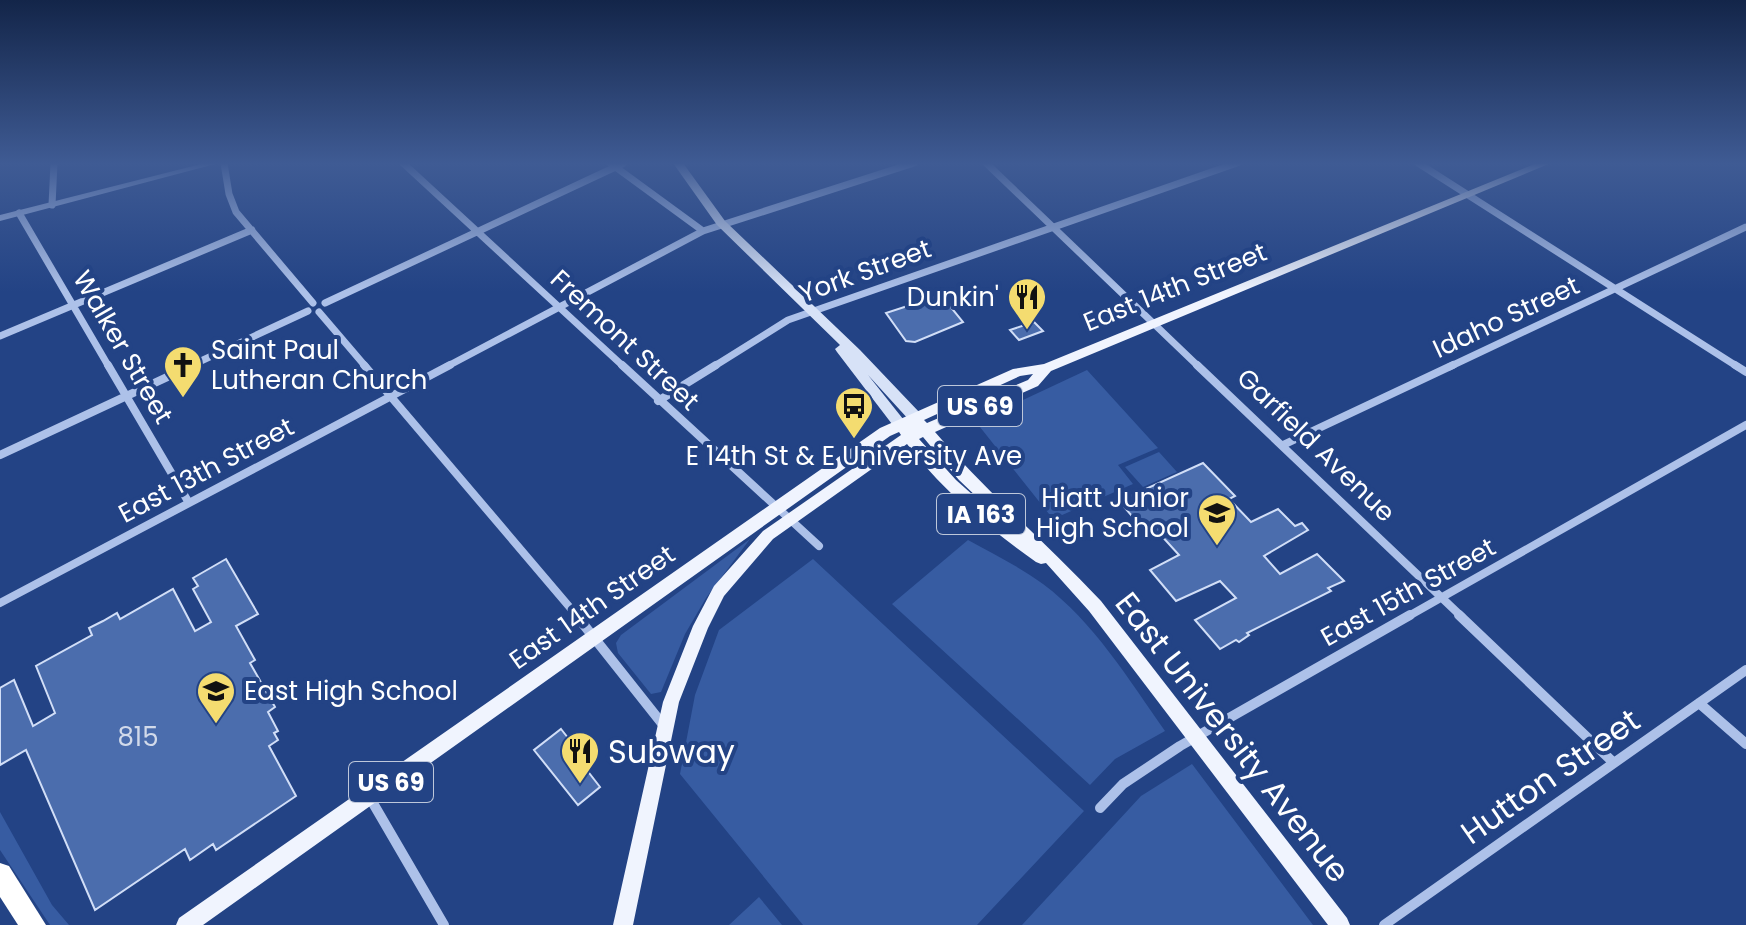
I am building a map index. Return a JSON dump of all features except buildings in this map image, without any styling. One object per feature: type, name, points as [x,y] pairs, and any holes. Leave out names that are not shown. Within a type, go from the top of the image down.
[{"type":"highway","points":[[0,875],[33,925]]},
{"type":"main road","name":"East University Avenue","points":[[709,206],[721,223],[812,311],[907,421],[925,431],[964,476],[1050,557],[1095,606],[1340,925]]},
{"type":"main road","name":"East 14th Street","points":[[186,925],[777,508],[907,421],[1018,372],[1046,368],[1441,206]]},
{"type":"main road","name":"East 14th Street","points":[[790,519],[898,442],[1033,383],[1046,368]]},
{"type":"main road","name":"East University Avenue","points":[[907,421],[909,437],[957,493],[1077,588]]},
{"type":"main road","name":"US 69","points":[[623,925],[665,727],[684,666],[719,591],[768,535],[790,519]]},
{"type":"street","points":[[0,218],[47,206]]},
{"type":"street","points":[[233,206],[313,303]]},
{"type":"street","name":"Fremont Street","points":[[449,206],[819,546]]},
{"type":"street","points":[[313,303],[325,303],[529,206]]},
{"type":"street","points":[[669,206],[703,231]]},
{"type":"street","name":"East 13th Street","points":[[0,603],[703,231],[775,206]]},
{"type":"street","name":"Garfield Avenue","points":[[1032,206],[1613,762]]},
{"type":"street","name":"York Street","points":[[658,401],[788,320],[1111,206]]},
{"type":"street","points":[[1486,206],[1746,372]]},
{"type":"street","name":"Walker Street","points":[[19,213],[189,503]]},
{"type":"street","name":"Idaho Street","points":[[1283,445],[1746,227]]},
{"type":"street","points":[[0,336],[252,230]]},
{"type":"street","points":[[308,311],[313,303]]},
{"type":"street","points":[[319,312],[325,303]]},
{"type":"street","points":[[0,455],[308,311],[319,312],[594,636],[665,727]]},
{"type":"street","name":"East 15th Street","points":[[1100,808],[1123,784],[1196,736],[1746,425]]},
{"type":"street","name":"Hutton Street","points":[[1384,925],[1746,670]]},
{"type":"street","points":[[1699,703],[1746,744]]},
{"type":"street","points":[[370,798],[444,925]]},
{"type":"shaded area","points":[[1087,370],[1158,448],[1118,465],[1133,484],[1053,519],[976,422]]},
{"type":"shaded area","points":[[1159,452],[1177,472],[1143,487],[1125,467]]},
{"type":"shaded area","points":[[750,539],[706,598],[685,634],[661,692],[651,694],[618,653],[616,643],[621,635]]},
{"type":"shaded area","points":[[968,540],[1043,584],[1079,616],[1110,653],[1165,731],[1115,759],[1090,785],[892,604]]},
{"type":"shaded area","points":[[813,559],[1084,811],[977,925],[803,925],[680,774],[695,695],[719,630]]},
{"type":"shaded area","points":[[1192,764],[1313,925],[1022,925],[1141,796]]},
{"type":"shaded area","points":[[0,812],[52,905],[69,925],[50,925],[0,850]]},
{"type":"shaded area","points":[[759,897],[782,925],[729,925]]},
{"type":"place","name":"Dunkin'","points":[[1027,331]]},
{"type":"place","name":"Saint Paul Lutheran Church","points":[[183,399]]},
{"type":"place","name":"E 14th St & E University Ave","points":[[854,440]]},
{"type":"place","name":"Hiatt Junior High School","points":[[1217,547]]},
{"type":"place","name":"East High School","points":[[216,725]]},
{"type":"place","name":"Subway","points":[[580,785]]}]
